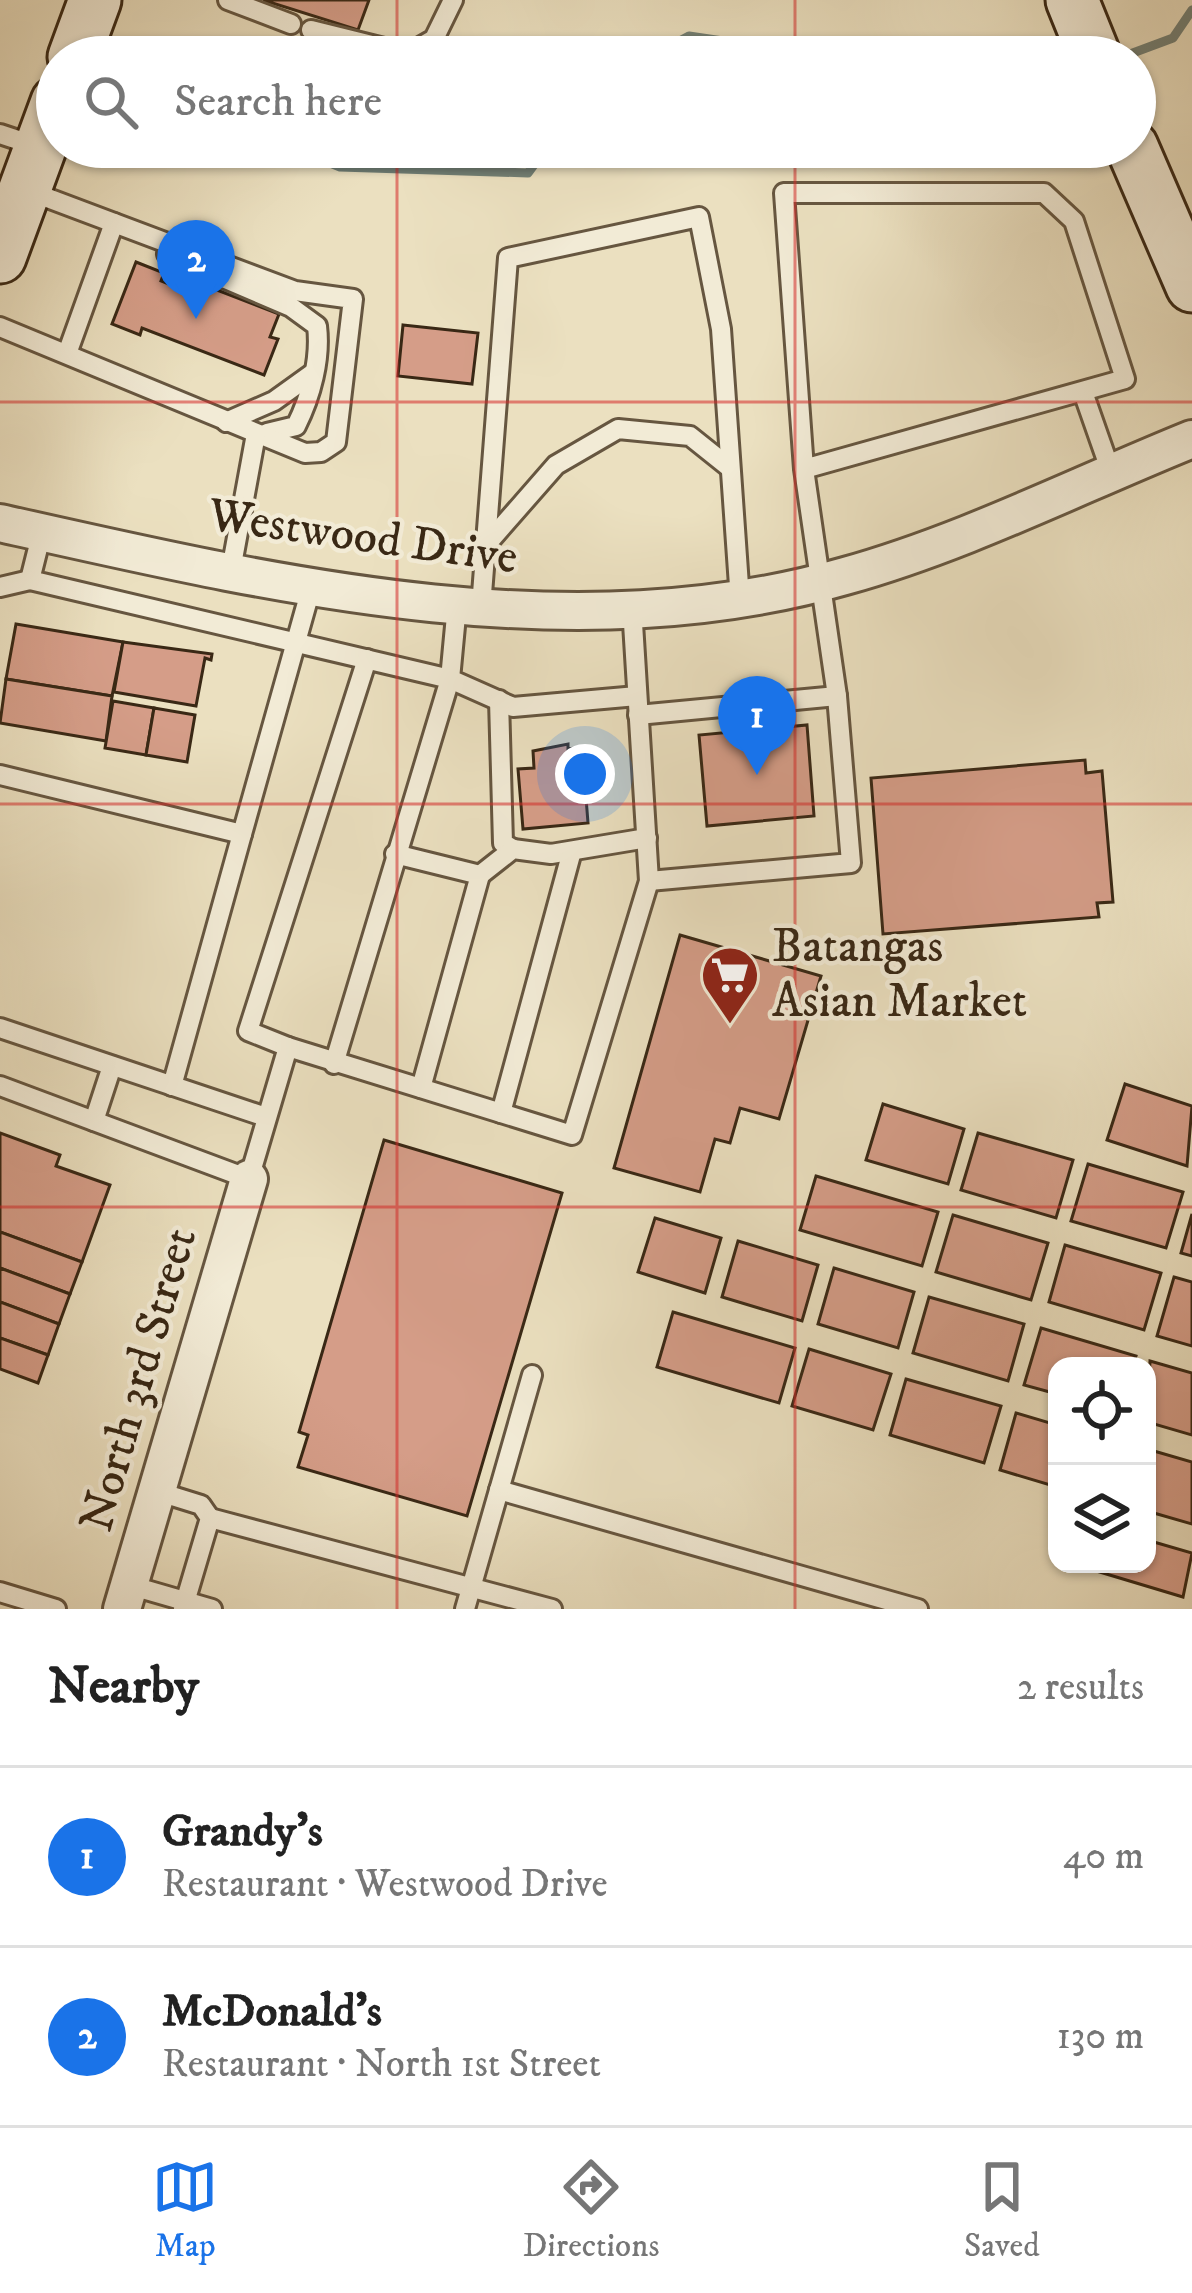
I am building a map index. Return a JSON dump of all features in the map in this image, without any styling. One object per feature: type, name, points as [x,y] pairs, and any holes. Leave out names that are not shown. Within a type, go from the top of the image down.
[{"type":"main road","points":[[81,36],[94,0]]},
{"type":"main road","points":[[1141,168],[1192,286]]},
{"type":"street","name":"Westwood Drive","points":[[0,523],[312,585],[469,606],[632,608],[740,600],[818,583],[971,531],[1192,440]]},
{"type":"street","name":"North 3rd Street","points":[[125,1597],[249,1179]]},
{"type":"lane","points":[[228,0],[337,36]]},
{"type":"lane","points":[[435,36],[453,0]]},
{"type":"lane","points":[[0,327],[305,452],[321,452],[336,442],[353,298],[295,291],[151,237],[114,223],[24,174]]},
{"type":"lane","points":[[650,881],[850,863],[837,696],[804,470],[784,194],[1044,193],[1074,221],[1125,380],[804,470]]},
{"type":"lane","points":[[334,1064],[486,544],[508,258],[699,218],[721,328],[740,600]]},
{"type":"lane","points":[[68,351],[114,223]]},
{"type":"lane","points":[[151,237],[169,256],[291,307],[317,326],[320,347],[296,426],[256,434]]},
{"type":"lane","points":[[226,422],[274,400],[314,373]]},
{"type":"lane","points":[[1083,392],[1111,472]]},
{"type":"lane","points":[[486,544],[556,465],[617,429],[690,436],[730,468]]},
{"type":"lane","points":[[231,570],[256,434]]},
{"type":"lane","points":[[30,580],[42,532]]},
{"type":"lane","points":[[0,587],[30,580],[296,639],[450,679],[514,707],[837,696]]},
{"type":"lane","points":[[172,1086],[312,585]]},
{"type":"lane","points":[[367,659],[248,1030],[334,1064],[572,1135],[650,881],[632,608]]},
{"type":"lane","points":[[499,700],[503,843],[513,849],[572,850],[646,838]]},
{"type":"lane","points":[[0,775],[242,834]]},
{"type":"lane","points":[[421,1088],[480,875],[513,849]]},
{"type":"lane","points":[[501,1113],[572,850]]},
{"type":"lane","points":[[395,854],[480,875]]},
{"type":"lane","points":[[0,1028],[266,1117]]},
{"type":"lane","points":[[0,1087],[249,1179],[288,1047]]},
{"type":"lane","points":[[94,1121],[112,1066]]},
{"type":"lane","points":[[465,1609],[532,1375]]},
{"type":"lane","points":[[499,1490],[918,1609]]},
{"type":"lane","points":[[157,1491],[201,1505],[210,1517],[552,1609]]},
{"type":"lane","points":[[184,1605],[210,1517]]},
{"type":"lane","points":[[0,1592],[56,1609]]},
{"type":"lane","points":[[125,1597],[212,1609]]},
{"type":"building","points":[[263,0],[369,0],[358,30]]},
{"type":"building","points":[[136,262],[164,273],[161,281],[194,294],[199,283],[279,314],[270,337],[278,339],[264,375],[142,328],[140,335],[112,324]]},
{"type":"building","points":[[403,325],[478,333],[472,384],[398,376]]},
{"type":"building","points":[[16,624],[123,642],[112,696],[6,679]]},
{"type":"building","points":[[123,642],[212,654],[211,660],[205,658],[196,706],[114,692]]},
{"type":"building","points":[[6,679],[112,696],[106,741],[0,723]]},
{"type":"building","points":[[113,701],[154,708],[146,755],[105,748]]},
{"type":"building","points":[[154,708],[195,715],[187,762],[146,755]]},
{"type":"building","points":[[807,725],[814,816],[707,826],[699,735]]},
{"type":"building","points":[[568,744],[568,749],[582,747],[588,823],[523,829],[518,769],[534,768],[533,751]]},
{"type":"building","points":[[1085,760],[1086,773],[1102,771],[1113,902],[1097,903],[1099,917],[883,934],[871,778]]},
{"type":"building","name":"Batangas Asian Market","points":[[680,935],[821,976],[779,1119],[740,1108],[730,1143],[715,1139],[700,1192],[614,1168]]},
{"type":"building","points":[[1125,1084],[1192,1106],[1187,1166],[1107,1140]]},
{"type":"building","points":[[883,1104],[964,1129],[948,1184],[866,1160]]},
{"type":"building","points":[[0,1133],[60,1155],[56,1166],[110,1185],[82,1262],[0,1232]]},
{"type":"building","points":[[978,1133],[1073,1160],[1056,1218],[961,1190]]},
{"type":"building","points":[[384,1140],[562,1193],[467,1516],[298,1467],[308,1435],[299,1432]]},
{"type":"building","points":[[1088,1164],[1183,1192],[1166,1248],[1071,1221]]},
{"type":"building","points":[[816,1176],[938,1212],[922,1266],[800,1230]]},
{"type":"building","points":[[1192,1214],[1192,1256],[1181,1253]]},
{"type":"building","points":[[953,1215],[1048,1243],[1031,1300],[936,1272]]},
{"type":"building","points":[[655,1218],[721,1238],[705,1293],[638,1272]]},
{"type":"building","points":[[0,1232],[82,1262],[70,1294],[0,1268]]},
{"type":"building","points":[[738,1241],[818,1265],[802,1321],[722,1297]]},
{"type":"building","points":[[1065,1245],[1161,1273],[1144,1330],[1049,1302]]},
{"type":"building","points":[[0,1268],[70,1294],[59,1324],[0,1302]]},
{"type":"building","points":[[834,1268],[914,1292],[898,1348],[818,1324]]},
{"type":"building","points":[[1174,1277],[1192,1282],[1192,1346],[1157,1336]]},
{"type":"building","points":[[929,1297],[1024,1324],[1008,1381],[913,1353]]},
{"type":"building","points":[[0,1302],[59,1324],[48,1355],[0,1338]]},
{"type":"building","points":[[673,1312],[795,1348],[779,1403],[657,1367]]},
{"type":"building","points":[[1041,1328],[1136,1356],[1048,1357],[1048,1392],[1024,1385]]},
{"type":"building","points":[[0,1338],[48,1355],[38,1383],[0,1369]]},
{"type":"building","points":[[809,1349],[891,1374],[873,1430],[792,1406]]},
{"type":"building","points":[[1156,1363],[1192,1373],[1192,1435],[1156,1425]]},
{"type":"building","points":[[906,1379],[1001,1406],[984,1463],[890,1435]]},
{"type":"building","points":[[1016,1413],[1048,1422],[1048,1484],[1000,1470]]},
{"type":"building","points":[[1156,1452],[1192,1462],[1192,1524],[1156,1514]]},
{"type":"building","points":[[1156,1543],[1192,1553],[1183,1597],[1103,1573],[1156,1573]]},
{"type":"waterway","points":[[1156,44],[1173,38],[1192,10]]},
{"type":"waterway","points":[[371,168],[528,173],[532,168]]},
{"type":"place","name":"McDonald's","points":[[196,319]]},
{"type":"place","name":"Grandy's","points":[[757,775]]},
{"type":"place","name":"Batangas Asian Market","points":[[730,1026]]}]
